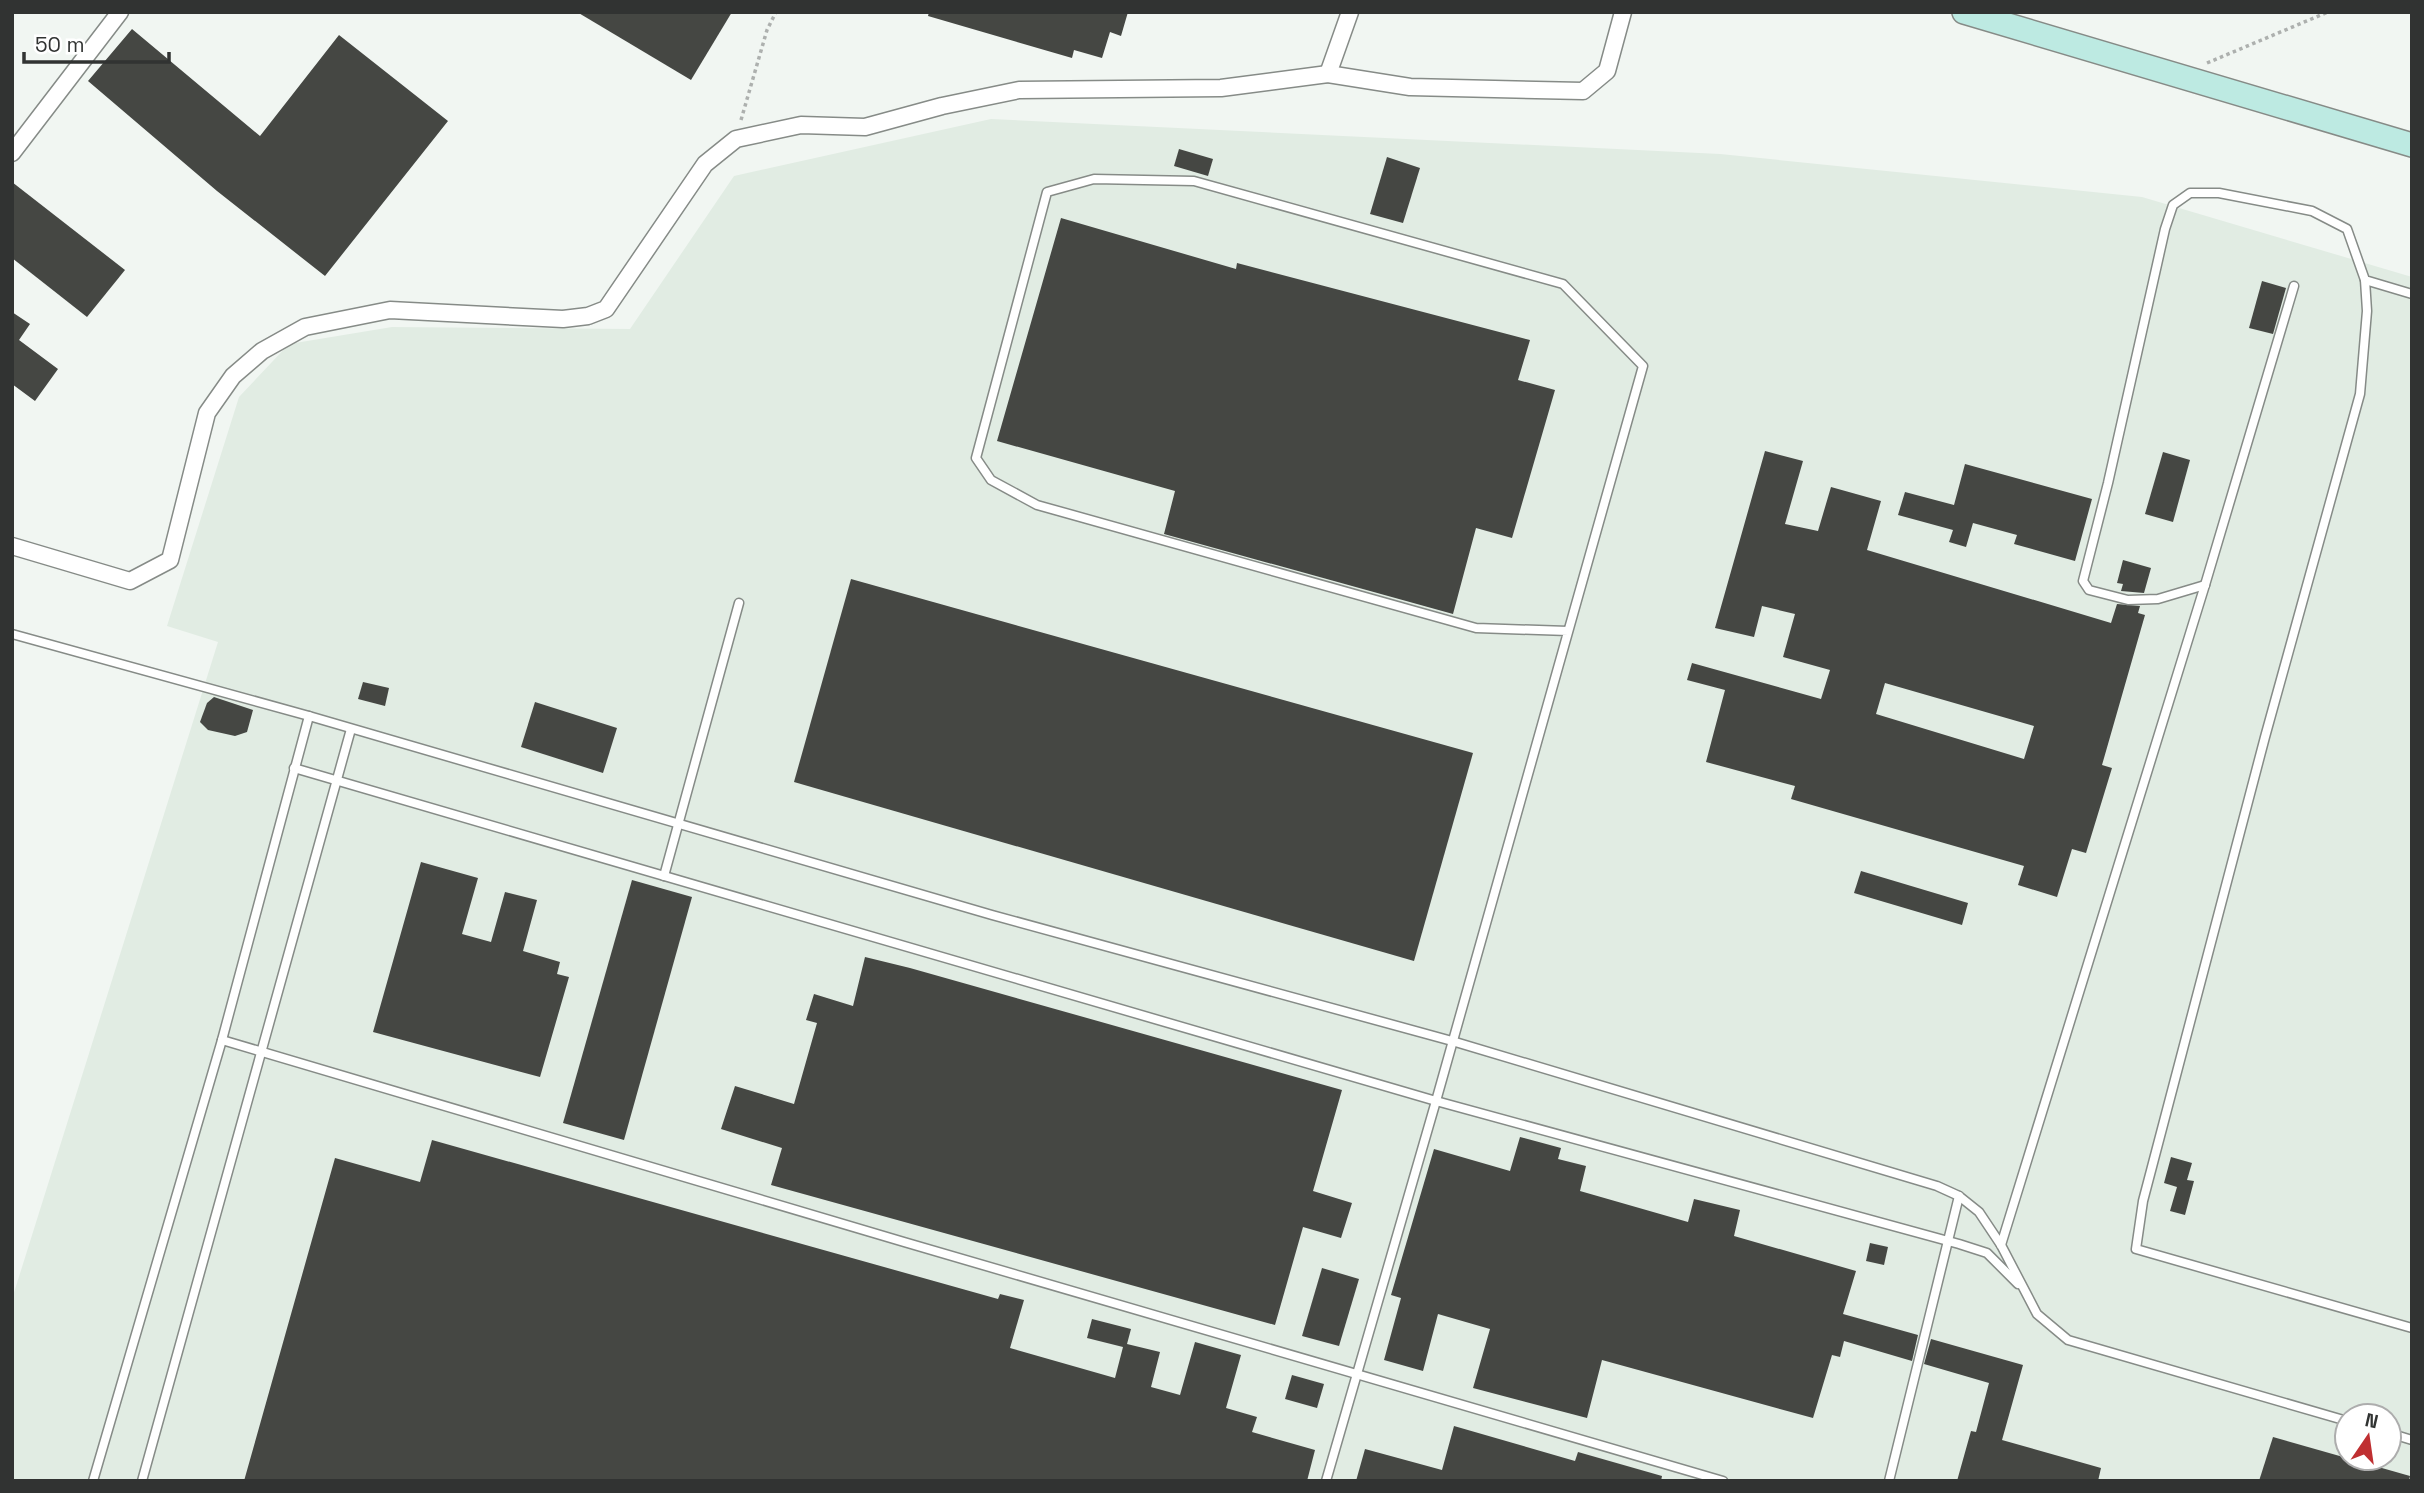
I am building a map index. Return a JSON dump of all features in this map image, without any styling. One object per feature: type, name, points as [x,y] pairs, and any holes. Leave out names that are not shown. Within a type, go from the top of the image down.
[{"type":"street","points":[[12,153],[120,12]]},
{"type":"street","points":[[1328,74],[1350,12]]},
{"type":"street","points":[[12,546],[130,581],[170,560],[208,413],[233,376],[262,351],[306,327],[390,310],[564,319],[588,316],[606,309],[705,164],[736,139],[801,125],[865,127],[942,106],[1019,90],[1221,88],[1328,74],[1410,87],[1583,91],[1607,71],[1623,12]]},
{"type":"street","points":[[1965,12],[2412,145]]},
{"type":"lane","points":[[1326,1481],[1436,1101],[1643,366],[1563,284],[1195,181],[1094,178],[1047,192],[976,457],[991,480],[1037,505],[1476,628],[1568,631]]},
{"type":"lane","points":[[2205,585],[2158,599],[2128,600],[2089,590],[2083,581],[2108,484],[2165,229],[2173,205],[2190,193],[2219,193],[2312,211],[2347,229],[2365,280],[2367,311],[2360,394],[2265,737],[2143,1201],[2136,1249],[2412,1328]]},
{"type":"lane","points":[[2365,280],[2412,294]]},
{"type":"lane","points":[[2001,1245],[2205,585],[2294,286]]},
{"type":"lane","points":[[664,876],[738,603]]},
{"type":"lane","points":[[12,634],[309,716],[992,915],[1452,1041],[1937,1186],[1959,1196],[1979,1212],[2001,1245],[2037,1314],[2068,1340],[2333,1417]]},
{"type":"lane","points":[[93,1481],[222,1040],[309,716]]},
{"type":"lane","points":[[142,1481],[351,729]]},
{"type":"lane","points":[[295,768],[1436,1101],[1947,1240],[1987,1253],[2027,1294]]},
{"type":"lane","points":[[222,1040],[1723,1481]]},
{"type":"lane","points":[[1889,1481],[1959,1196]]},
{"type":"path","points":[[736,139],[767,30],[776,12]]},
{"type":"path","points":[[2176,74],[2328,12]]},
{"type":"shaded area","points":[[991,119],[1720,154],[2142,197],[2412,277],[2412,1481],[12,1481],[12,1299],[218,642],[167,626],[239,397],[289,344],[392,327],[630,329],[734,176]]},
{"type":"building","points":[[577,12],[732,12],[691,80]]},
{"type":"building","points":[[929,12],[1128,12],[1121,36],[1110,32],[1102,58],[1074,50],[1072,58],[928,16]]},
{"type":"building","points":[[132,29],[260,136],[339,35],[448,121],[325,276],[217,191],[88,81]]},
{"type":"building","points":[[1179,149],[1213,159],[1208,176],[1174,166]]},
{"type":"building","points":[[1387,157],[1420,168],[1403,223],[1370,214]]},
{"type":"building","points":[[12,182],[125,270],[87,317],[12,258]]},
{"type":"building","points":[[1061,218],[1236,269],[1237,263],[1530,340],[1518,380],[1555,390],[1512,538],[1476,528],[1453,614],[1164,534],[1175,491],[997,441]]},
{"type":"building","points":[[2262,281],[2286,288],[2273,334],[2249,328]]},
{"type":"building","points":[[12,312],[30,324],[19,340],[58,369],[35,401],[12,384]]},
{"type":"building","points":[[1765,451],[1803,461],[1785,524],[1818,531],[1831,487],[1881,501],[1867,550],[2111,623],[2117,604],[2140,606],[2138,613],[2145,615],[2102,765],[2112,768],[2086,853],[2072,849],[2057,897],[2018,885],[2024,866],[1791,799],[1795,786],[1706,762],[1725,690],[1687,680],[1692,663],[1821,699],[1830,670],[1783,657],[1795,614],[1762,606],[1754,637],[1715,628]],"holes":[[[1885,683],[2034,726],[2024,759],[1876,714]]]},
{"type":"building","points":[[2163,452],[2190,460],[2173,522],[2145,514]]},
{"type":"building","points":[[1965,464],[2092,499],[2075,561],[2014,544],[2017,535],[1973,523],[1966,547],[1949,542],[1953,530],[1898,515],[1905,492],[1954,505]]},
{"type":"building","points":[[2123,560],[2151,568],[2144,593],[2121,591],[2123,584],[2117,583]]},
{"type":"building","points":[[851,579],[1473,753],[1414,961],[794,782]]},
{"type":"building","points":[[363,682],[389,688],[385,706],[358,699]]},
{"type":"building","points":[[214,697],[253,710],[247,732],[235,736],[208,730],[200,722],[207,703]]},
{"type":"building","points":[[535,702],[617,728],[603,773],[521,747]]},
{"type":"building","points":[[421,862],[478,878],[462,934],[491,942],[505,892],[537,900],[523,951],[560,962],[557,974],[569,977],[540,1077],[373,1032]]},
{"type":"building","points":[[1861,871],[1968,903],[1962,925],[1854,893]]},
{"type":"building","points":[[632,880],[692,897],[624,1140],[563,1123]]},
{"type":"building","points":[[865,957],[1342,1090],[1313,1191],[1352,1203],[1341,1238],[1303,1227],[1275,1325],[771,1185],[782,1148],[721,1129],[735,1086],[794,1104],[817,1023],[806,1020],[814,994],[853,1006]]},
{"type":"building","points":[[1520,1137],[1561,1148],[1558,1159],[1586,1166],[1580,1191],[1688,1222],[1694,1199],[1740,1210],[1734,1236],[1856,1271],[1843,1314],[1918,1335],[1912,1361],[1844,1341],[1840,1357],[1832,1355],[1813,1418],[1602,1360],[1587,1418],[1473,1388],[1490,1329],[1438,1314],[1423,1371],[1384,1360],[1401,1298],[1391,1295],[1434,1149],[1510,1171]]},
{"type":"building","points":[[432,1140],[998,1299],[1000,1294],[1024,1300],[1010,1348],[1115,1378],[1123,1347],[1087,1338],[1092,1319],[1131,1329],[1127,1344],[1160,1352],[1151,1387],[1180,1395],[1195,1342],[1241,1355],[1226,1408],[1257,1417],[1252,1432],[1315,1450],[1307,1481],[244,1481],[335,1158],[420,1182]]},
{"type":"building","points":[[2171,1157],[2192,1163],[2187,1180],[2194,1181],[2185,1215],[2170,1211],[2177,1187],[2164,1183]]},
{"type":"building","points":[[1870,1243],[1888,1247],[1884,1265],[1866,1261]]},
{"type":"building","points":[[1322,1268],[1359,1279],[1339,1346],[1302,1336]]},
{"type":"building","points":[[1931,1339],[2023,1365],[2002,1440],[2101,1468],[2098,1481],[1957,1481],[1971,1431],[1976,1432],[1989,1383],[1924,1364]]},
{"type":"building","points":[[1292,1375],[1324,1384],[1317,1408],[1285,1399]]},
{"type":"building","points":[[1454,1426],[1575,1461],[1578,1452],[1662,1476],[1661,1481],[1356,1481],[1365,1449],[1442,1470]]},
{"type":"building","points":[[2273,1437],[2333,1454],[2333,1472],[2396,1472],[2410,1476],[2409,1481],[2259,1481]]}]
